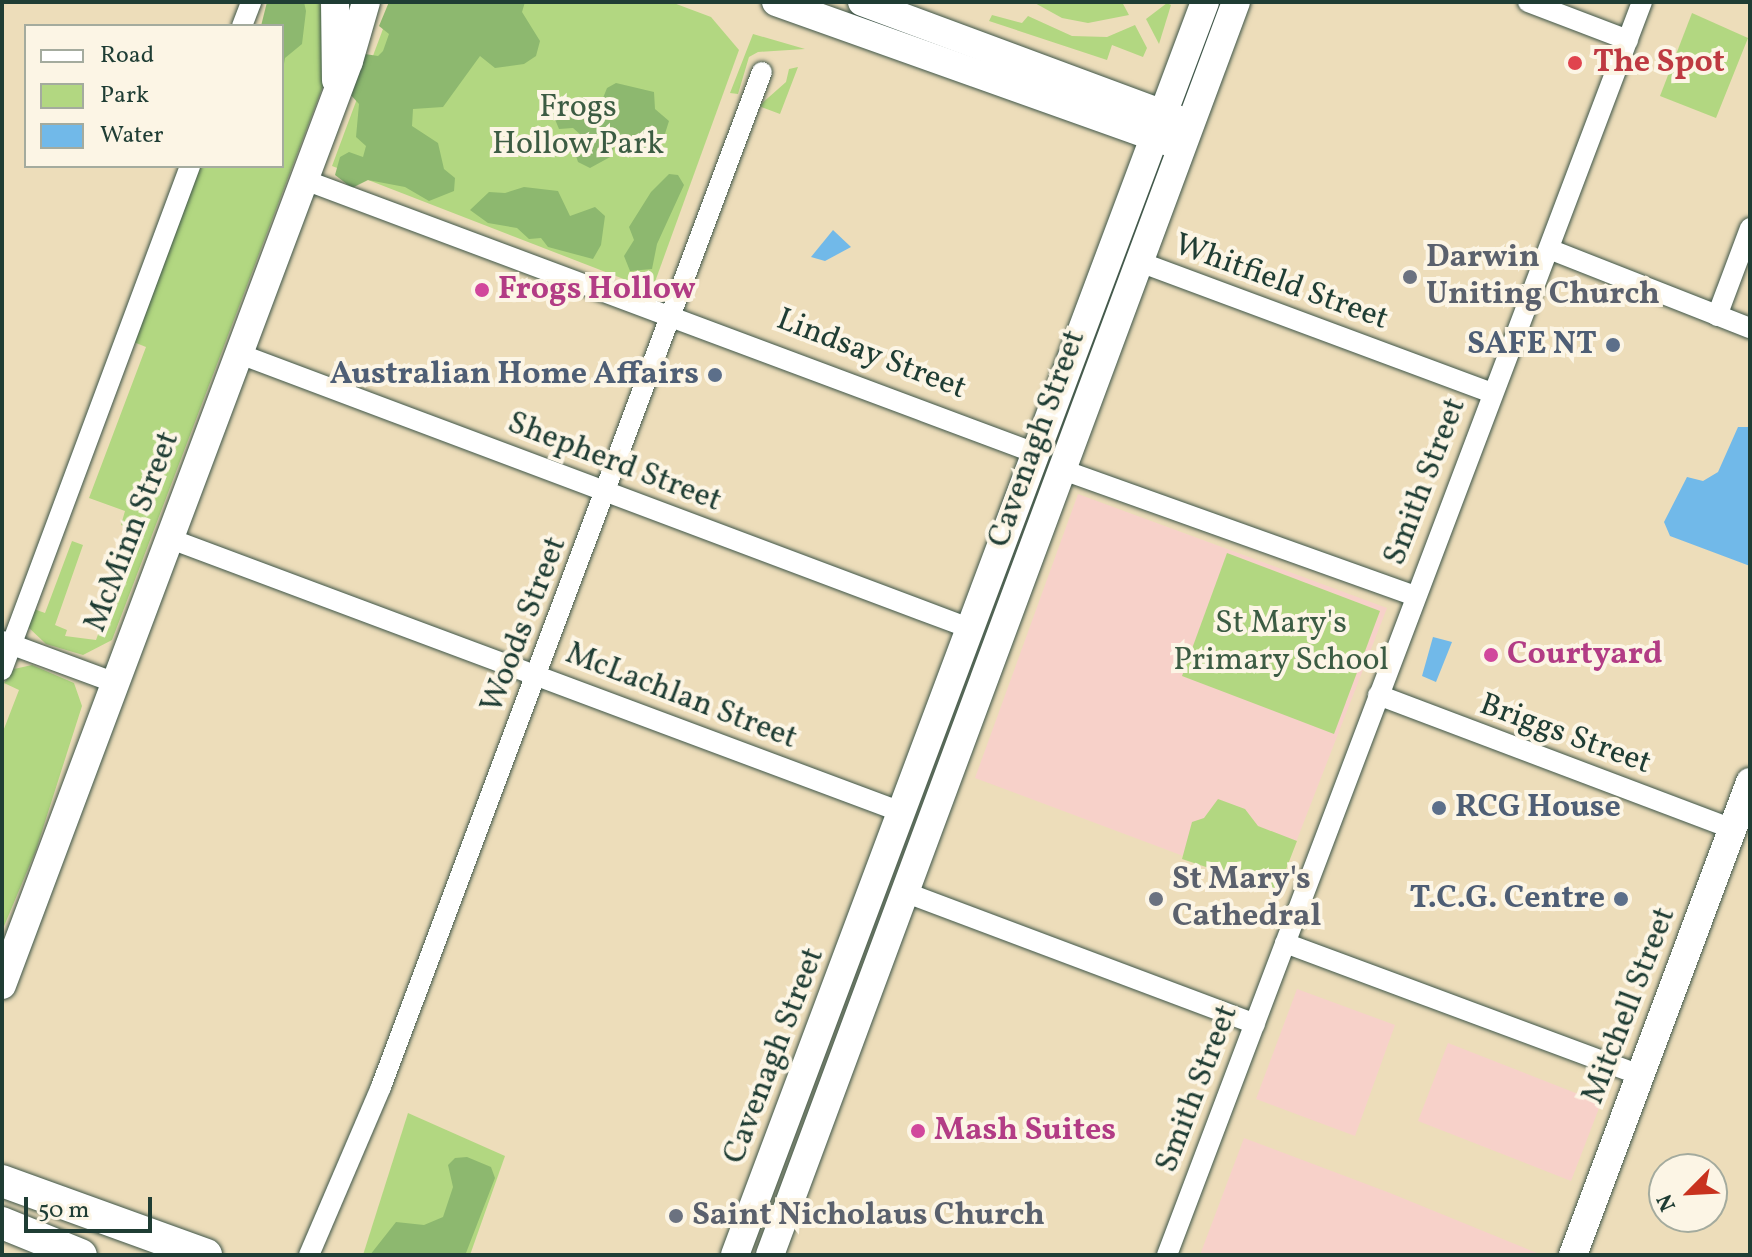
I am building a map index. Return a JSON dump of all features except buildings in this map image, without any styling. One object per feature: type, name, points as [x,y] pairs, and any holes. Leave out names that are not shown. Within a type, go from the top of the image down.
[{"type":"main road","points":[[2,1181],[206,1255]]},
{"type":"main road","points":[[2,1223],[81,1255]]},
{"type":"street","points":[[243,24],[251,2]]},
{"type":"street","name":"McMinn Street","points":[[331,104],[336,70],[335,2]]},
{"type":"street","name":"McMinn Street","points":[[2,985],[331,104],[366,2]]},
{"type":"street","points":[[776,2],[1159,125]]},
{"type":"street","points":[[862,2],[1186,136]]},
{"type":"street","name":"Cavenagh Street","points":[[770,1255],[917,818],[969,628],[1205,2]]},
{"type":"street","name":"Cavenagh Street","points":[[917,818],[1000,639],[1236,2]]},
{"type":"street","points":[[1528,2],[1628,40]]},
{"type":"street","name":"Smith Street","points":[[1167,1255],[1642,2]]},
{"type":"street","name":"Woods Street","points":[[309,1255],[338,1196],[538,676],[762,72]]},
{"type":"street","points":[[2,670],[7,643],[189,168]]},
{"type":"street","name":"Lindsay Street","points":[[302,179],[1035,453],[1063,470],[1415,596]]},
{"type":"street","points":[[1717,316],[1750,228]]},
{"type":"street","points":[[1549,249],[1750,328]]},
{"type":"street","points":[[1110,255],[1140,262]]},
{"type":"street","name":"Whitfield Street","points":[[1140,262],[1492,393]]},
{"type":"street","name":"Shepherd Street","points":[[237,353],[969,628]]},
{"type":"street","name":"McLachlan Street","points":[[168,538],[917,818]]},
{"type":"street","points":[[969,628],[1000,639]]},
{"type":"street","points":[[7,643],[113,682]]},
{"type":"street","name":"Briggs Street","points":[[1378,695],[1732,829]]},
{"type":"street","name":"Mitchell Street","points":[[1573,1255],[1750,782]]},
{"type":"street","points":[[892,887],[1255,1024]]},
{"type":"street","name":"Cavenagh Street","points":[[735,1255],[892,887]]},
{"type":"street","points":[[1285,943],[1640,1075]]},
{"type":"street","name":"Woods Street","points":[[325,1255],[338,1196]]},
{"type":"shaded area","name":"St Mary's Primary School","points":[[1078,494],[1387,608],[1277,891],[975,778]]},
{"type":"shaded area","points":[[1297,989],[1395,1025],[1355,1136],[1256,1099]]},
{"type":"shaded area","points":[[1448,1043],[1601,1103],[1571,1181],[1418,1121]]},
{"type":"shaded area","points":[[1244,1138],[1390,1193],[1542,1255],[1200,1255]]},
{"type":"green space","points":[[267,2],[304,2],[306,11],[302,44],[285,58],[284,64],[284,24],[262,24]]},
{"type":"green space","points":[[274,2],[320,2],[326,45],[323,86],[112,640],[83,655],[46,644],[27,626],[31,608],[45,613],[72,541],[83,545],[55,625],[67,630],[65,636],[96,640],[136,531],[121,525],[125,511],[89,498],[146,347],[131,341],[199,168],[284,168],[284,24],[281,24]]},
{"type":"green space","points":[[389,2],[525,2],[522,12],[540,41],[536,56],[524,64],[495,68],[480,56],[443,107],[413,109],[412,126],[438,143],[444,169],[455,178],[454,191],[429,201],[405,187],[368,180],[352,188],[335,175],[340,157],[349,152],[363,157],[366,146],[356,137],[359,104],[349,93],[365,54],[378,56],[383,51],[389,34],[379,26]]},
{"type":"green space","name":"Frogs Hollow Park","points":[[393,2],[671,2],[711,17],[739,50],[652,290],[332,166]]},
{"type":"green space","points":[[1033,2],[1122,2],[1129,15],[1088,23],[1062,18]]},
{"type":"green space","points":[[1167,3],[1171,5],[1159,44],[1146,19]]},
{"type":"green space","points":[[1692,13],[1748,38],[1716,118],[1660,96]]},
{"type":"green space","points":[[992,15],[1022,23],[1028,16],[1072,36],[1107,37],[1135,25],[1147,48],[1143,57],[1112,45],[1107,60],[989,21]]},
{"type":"green space","points":[[753,34],[805,49],[758,52],[749,57],[738,94],[730,93]]},
{"type":"green space","points":[[798,67],[780,114],[759,106],[786,82],[789,69]]},
{"type":"green space","points":[[616,83],[654,92],[655,109],[669,121],[663,140],[645,149],[631,145],[624,134],[616,137],[612,156],[590,168],[578,162],[574,150],[582,136],[573,128],[559,129],[554,117],[557,101],[603,98],[607,88]]},
{"type":"green space","points":[[669,174],[678,175],[684,185],[657,244],[652,269],[630,271],[624,256],[634,240],[629,227],[651,192]]},
{"type":"green space","points":[[524,187],[558,191],[570,216],[595,207],[605,216],[601,245],[593,259],[548,247],[541,238],[529,239],[517,228],[488,223],[470,210],[489,192],[505,193]]},
{"type":"green space","name":"St Mary's Primary School","points":[[1227,553],[1380,611],[1334,734],[1182,676]]},
{"type":"green space","points":[[32,665],[74,683],[82,706],[36,850],[2,931],[2,734],[19,690],[4,683],[14,669]]},
{"type":"green space","points":[[1218,799],[1245,809],[1258,826],[1297,841],[1280,885],[1272,889],[1182,859],[1192,822],[1204,818]]},
{"type":"green space","points":[[408,1113],[505,1156],[470,1255],[363,1255]]},
{"type":"green space","points":[[467,1157],[491,1167],[495,1178],[466,1253],[370,1255],[396,1222],[424,1225],[443,1217],[453,1187],[448,1165],[455,1158]]},
{"type":"water","points":[[833,230],[851,247],[825,261],[811,257]]},
{"type":"water","points":[[1738,427],[1750,427],[1750,566],[1670,536],[1664,522],[1687,477],[1703,481],[1718,472]]},
{"type":"water","points":[[1433,637],[1452,642],[1436,682],[1422,676]]},
{"type":"place","name":"The Spot","points":[[1575,63]]},
{"type":"place","name":"Darwin Uniting Church","points":[[1410,277]]},
{"type":"place","name":"Frogs Hollow","points":[[482,290]]},
{"type":"place","name":"SAFE NT","points":[[1613,345]]},
{"type":"place","name":"Australian Home Affairs","points":[[715,375]]},
{"type":"place","name":"Courtyard","points":[[1491,655]]},
{"type":"place","name":"RCG House","points":[[1439,808]]},
{"type":"place","name":"St Mary's Cathedral","points":[[1156,899]]},
{"type":"place","name":"T.C.G. Centre","points":[[1621,899]]},
{"type":"place","name":"Mash Suites","points":[[918,1131]]},
{"type":"place","name":"Saint Nicholaus Church","points":[[676,1216]]}]
